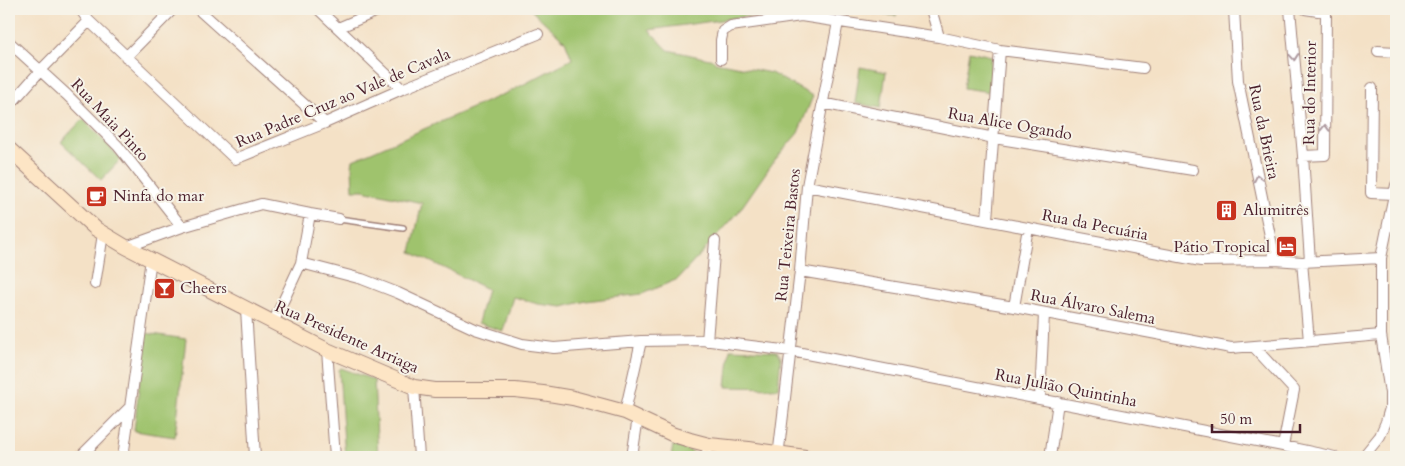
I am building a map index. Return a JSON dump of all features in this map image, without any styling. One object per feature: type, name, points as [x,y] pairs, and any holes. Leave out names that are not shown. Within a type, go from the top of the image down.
[{"type":"street","name":"Rua Padre Cruz ao Vale de Cavala","points":[[80,9],[126,56],[235,159],[538,34]]},
{"type":"street","points":[[126,56],[173,9]]},
{"type":"street","points":[[198,9],[326,123]]},
{"type":"street","points":[[318,9],[402,89]]},
{"type":"street","points":[[338,28],[382,9]]},
{"type":"street","points":[[931,9],[939,36]]},
{"type":"street","name":"Rua da Brieira","points":[[1234,9],[1238,81],[1275,260]]},
{"type":"street","name":"Rua do Interior","points":[[1290,9],[1303,156],[1308,341]]},
{"type":"street","name":"Rua do Interior","points":[[1303,156],[1325,155],[1326,9],[1318,11],[1304,9]]},
{"type":"street","points":[[721,59],[723,31],[730,26],[801,16],[939,36],[1000,50],[1143,68]]},
{"type":"street","points":[[9,106],[40,71],[90,21]]},
{"type":"street","name":"Rua Teixeira Bastos","points":[[778,455],[800,271],[807,186],[838,22]]},
{"type":"street","name":"Rua Maia Pinto","points":[[9,42],[67,94],[118,146],[182,226]]},
{"type":"street","points":[[987,219],[1000,50]]},
{"type":"street","points":[[1378,51],[1396,52]]},
{"type":"street","points":[[1363,457],[1380,436],[1390,408],[1390,393],[1381,335],[1381,258],[1395,189],[1372,193],[1372,88]]},
{"type":"street","name":"Rua Alice Ogando","points":[[822,103],[994,138],[1193,170]]},
{"type":"street","name":"Rua Presidente Arriaga","points":[[9,149],[96,230],[327,350],[414,387],[435,390],[515,390],[574,398],[631,415],[708,451],[805,457]]},
{"type":"street","name":"Rua da Pecuária","points":[[807,186],[1201,261],[1275,260],[1306,262],[1381,258]]},
{"type":"street","points":[[126,247],[182,226],[261,204],[340,218]]},
{"type":"street","points":[[273,323],[301,263],[310,214]]},
{"type":"street","points":[[1014,307],[1028,228]]},
{"type":"street","points":[[96,284],[103,234]]},
{"type":"street","points":[[707,341],[715,241]]},
{"type":"street","points":[[123,457],[151,259]]},
{"type":"street","name":"Rua Julião Quintinha","points":[[301,263],[362,279],[398,293],[475,329],[522,344],[554,348],[640,341],[707,341],[791,351],[1335,457]]},
{"type":"street","name":"Rua Álvaro Salema","points":[[800,271],[1014,307],[1231,348],[1381,335]]},
{"type":"street","points":[[246,309],[255,457]]},
{"type":"street","points":[[1040,399],[1044,314]]},
{"type":"street","points":[[632,457],[631,415],[640,341]]},
{"type":"street","points":[[1254,347],[1294,390],[1284,446]]},
{"type":"street","points":[[327,350],[335,457]]},
{"type":"street","points":[[414,387],[419,457]]},
{"type":"street","points":[[1050,457],[1058,402]]},
{"type":"street","points":[[80,457],[130,407]]},
{"type":"lane","points":[[340,218],[403,228]]},
{"type":"green space","points":[[530,9],[799,9],[649,30],[668,50],[771,73],[813,96],[798,133],[774,161],[737,214],[678,279],[642,294],[586,301],[563,307],[538,304],[513,297],[503,331],[478,323],[487,289],[411,252],[422,203],[363,190],[353,190],[352,167],[353,160],[513,90],[572,59],[565,41]]},
{"type":"green space","points":[[834,9],[897,9],[896,16]]},
{"type":"green space","points":[[969,51],[991,56],[990,92],[963,88]]},
{"type":"green space","points":[[860,67],[886,72],[881,108],[855,103]]},
{"type":"green space","points":[[83,119],[121,159],[101,180],[61,142]]},
{"type":"green space","points":[[145,333],[186,339],[175,437],[134,431]]},
{"type":"green space","points":[[730,349],[777,351],[781,357],[778,388],[726,387]]},
{"type":"green space","points":[[341,368],[374,380],[378,457],[345,457],[339,370]]},
{"type":"green space","points":[[673,445],[691,451],[698,457],[671,457]]},
{"type":"place","name":"Ninfa do mar","points":[[97,196]]},
{"type":"place","name":"Alumitrês","points":[[1227,210]]},
{"type":"place","name":"Pátio Tropical","points":[[1286,247]]},
{"type":"place","name":"Cheers","points":[[164,288]]}]
